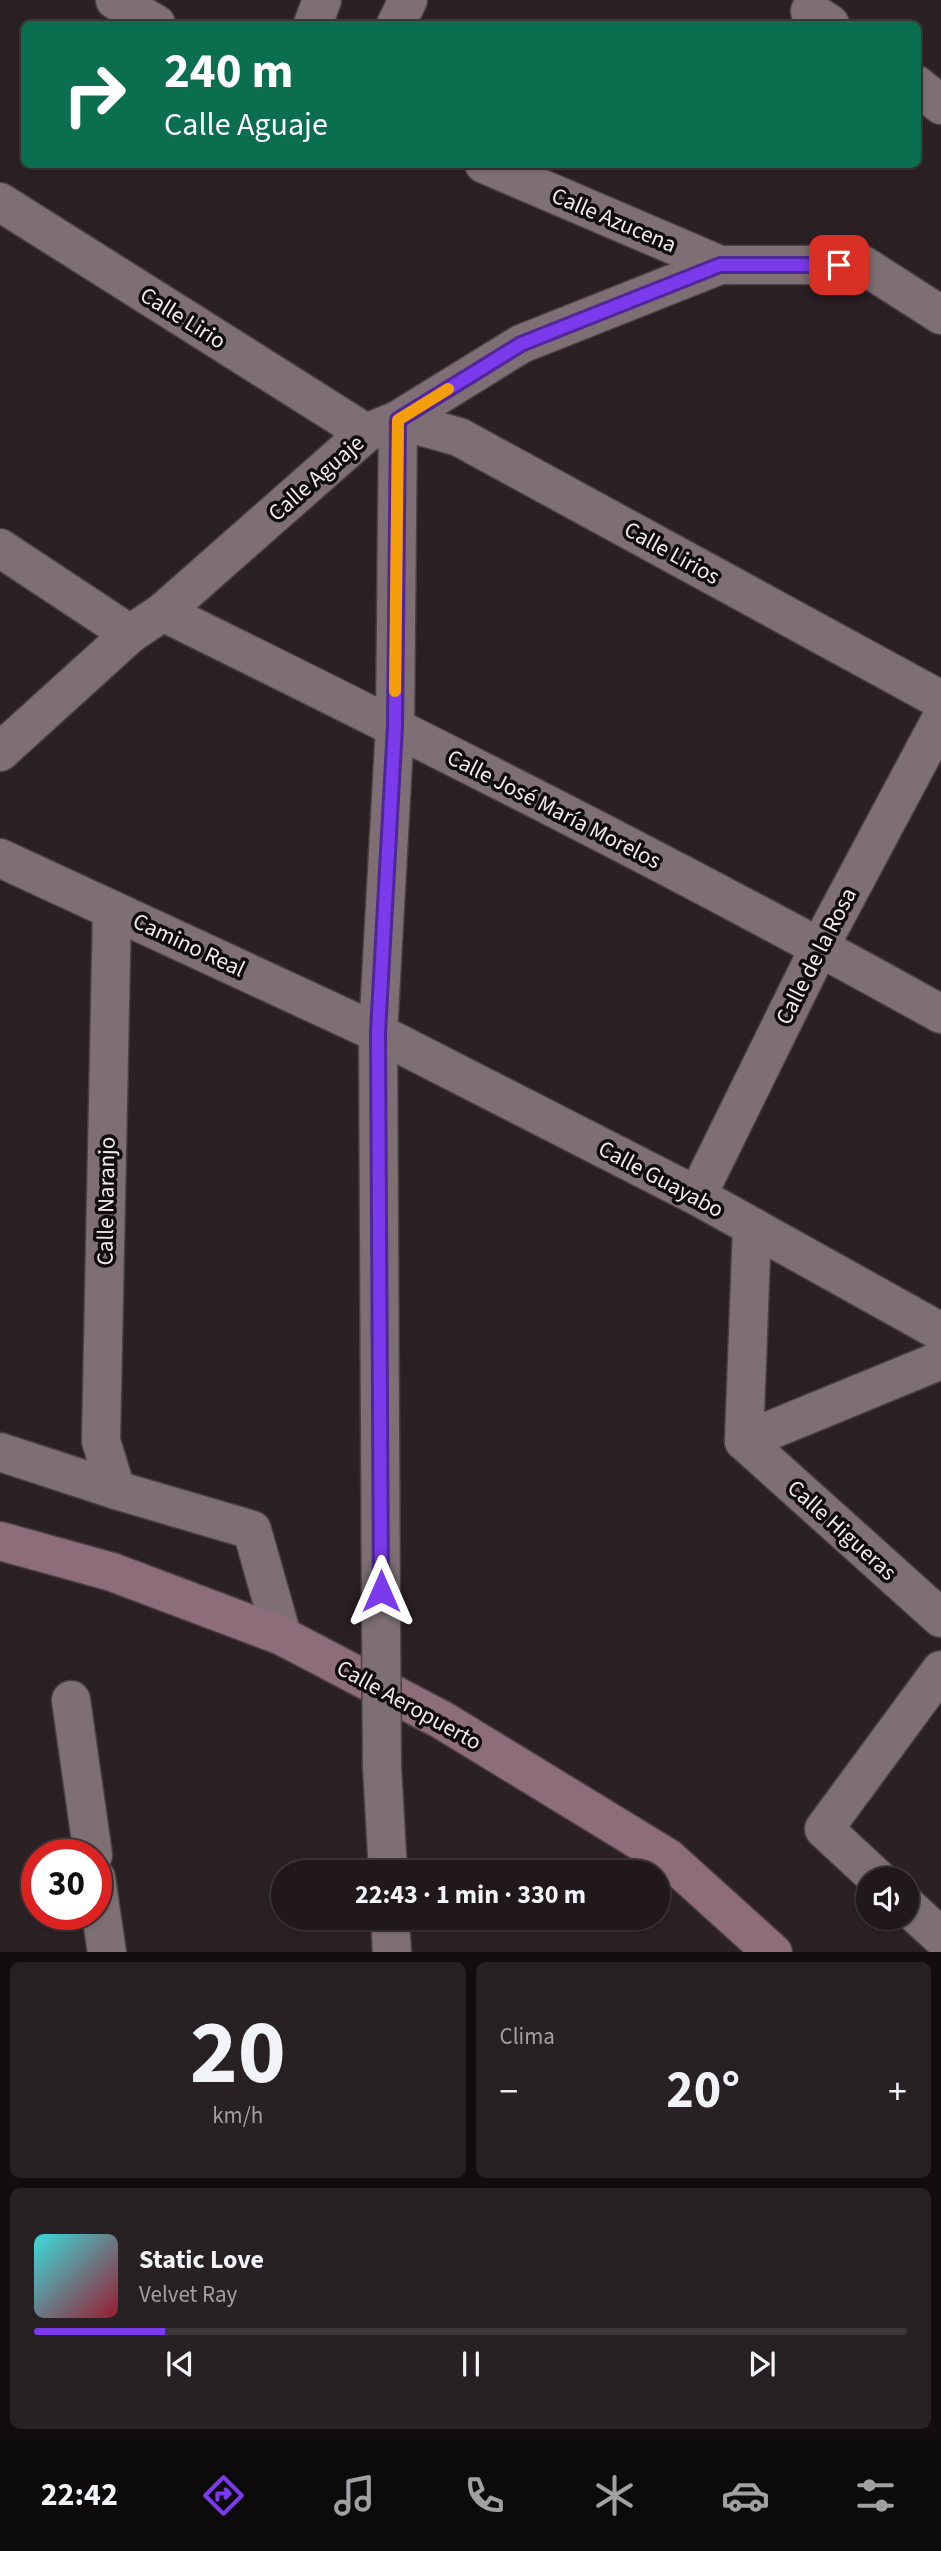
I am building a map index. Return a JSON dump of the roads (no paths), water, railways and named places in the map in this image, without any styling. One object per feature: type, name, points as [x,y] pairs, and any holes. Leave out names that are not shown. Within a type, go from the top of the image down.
[{"type":"main road","name":"Calle Aeropuerto","points":[[0,1541],[112,1572],[282,1636],[442,1720],[668,1858],[772,1952]]},
{"type":"street","points":[[115,0],[151,21]]},
{"type":"street","points":[[314,21],[322,0]]},
{"type":"street","points":[[398,21],[408,0]]},
{"type":"street","points":[[921,88],[941,105]]},
{"type":"street","name":"Calle Azucena","points":[[493,168],[720,265],[863,265],[941,315]]},
{"type":"street","name":"Calle Lirio","points":[[0,202],[382,426]]},
{"type":"street","name":"Calle Aguaje","points":[[0,752],[130,634],[163,612],[382,426],[521,344],[720,265]]},
{"type":"street","points":[[382,426],[395,726],[378,1032],[382,1766],[387,1860]]},
{"type":"street","name":"Calle Lirios","points":[[382,426],[459,436],[941,700]]},
{"type":"street","points":[[0,548],[130,634]]},
{"type":"street","name":"Calle José María Morelos","points":[[163,612],[395,726],[820,946],[941,1014]]},
{"type":"street","name":"Calle de la Rosa","points":[[697,1196],[820,946],[941,719]]},
{"type":"street","name":"Camino Real","points":[[0,859],[378,1032]]},
{"type":"street","name":"Calle Naranjo","points":[[112,910],[101,1441],[116,1490]]},
{"type":"street","name":"Calle Guayabo","points":[[378,1032],[697,1196],[941,1332]]},
{"type":"street","points":[[752,1227],[744,1441],[941,1360]]},
{"type":"street","name":"Calle Higueras","points":[[744,1441],[941,1618]]},
{"type":"street","points":[[0,1452],[252,1530],[282,1636]]},
{"type":"street","points":[[865,1867],[824,1829],[941,1670]]},
{"type":"street","points":[[71,1700],[91,1839]]},
{"type":"street","points":[[919,1917],[941,1937]]},
{"type":"street","points":[[107,1930],[111,1952]]},
{"type":"street","points":[[391,1930],[392,1952]]}]
